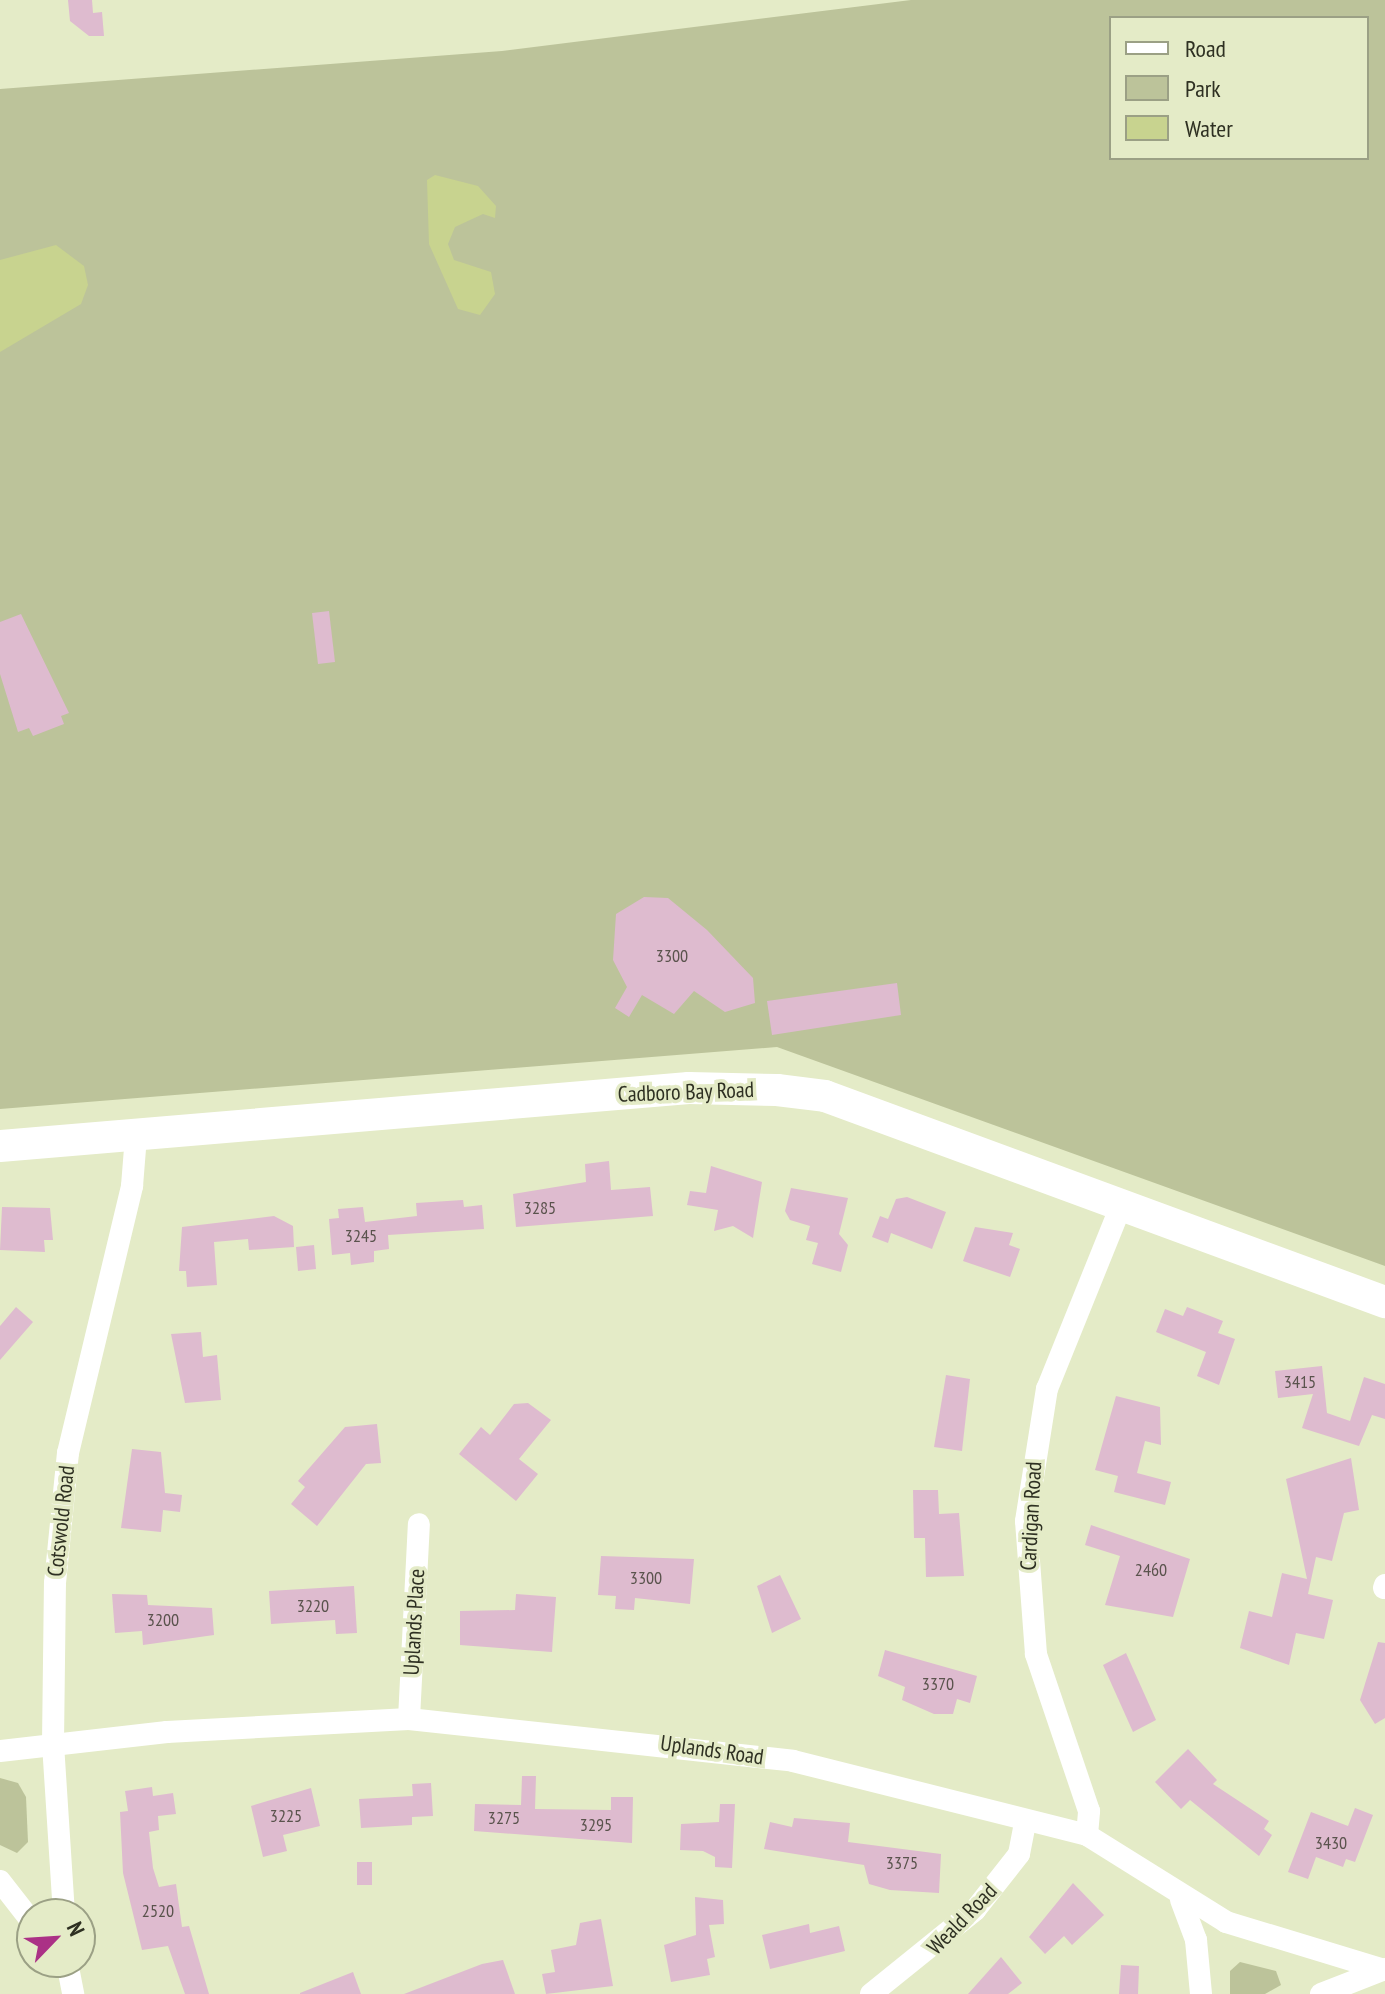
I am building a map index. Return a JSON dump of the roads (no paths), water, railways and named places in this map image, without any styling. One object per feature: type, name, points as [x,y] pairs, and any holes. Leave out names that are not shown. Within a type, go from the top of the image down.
[{"type":"main road","name":"Cadboro Bay Road","points":[[0,1146],[738,1087],[825,1096],[1385,1302]]},
{"type":"street","name":"Cotswold Road","points":[[63,1898],[53,1743],[55,1583],[68,1453],[132,1186],[136,1136]]},
{"type":"street","name":"Cardigan Road","points":[[1087,1835],[1089,1811],[1036,1654],[1026,1521],[1047,1389],[1122,1203]]},
{"type":"street","name":"Uplands Place","points":[[409,1719],[419,1524]]},
{"type":"street","name":"Uplands Road","points":[[0,1751],[53,1743],[409,1719],[793,1761],[1025,1823],[1087,1835],[1181,1900],[1268,1938],[1384,1969]]},
{"type":"street","name":"Weald Road","points":[[871,1994],[975,1910],[1019,1854],[1025,1823]]},
{"type":"street","points":[[0,1881],[16,1902]]},
{"type":"street","points":[[1181,1900],[1196,1940],[1201,1994]]},
{"type":"street","points":[[1321,1994],[1384,1969]]},
{"type":"water","points":[[435,175],[478,186],[496,206],[495,218],[483,214],[455,227],[448,244],[454,260],[491,272],[495,294],[480,315],[458,309],[429,244],[427,180]]},
{"type":"water","points":[[56,245],[84,266],[88,285],[81,304],[0,352],[0,260]]}]
